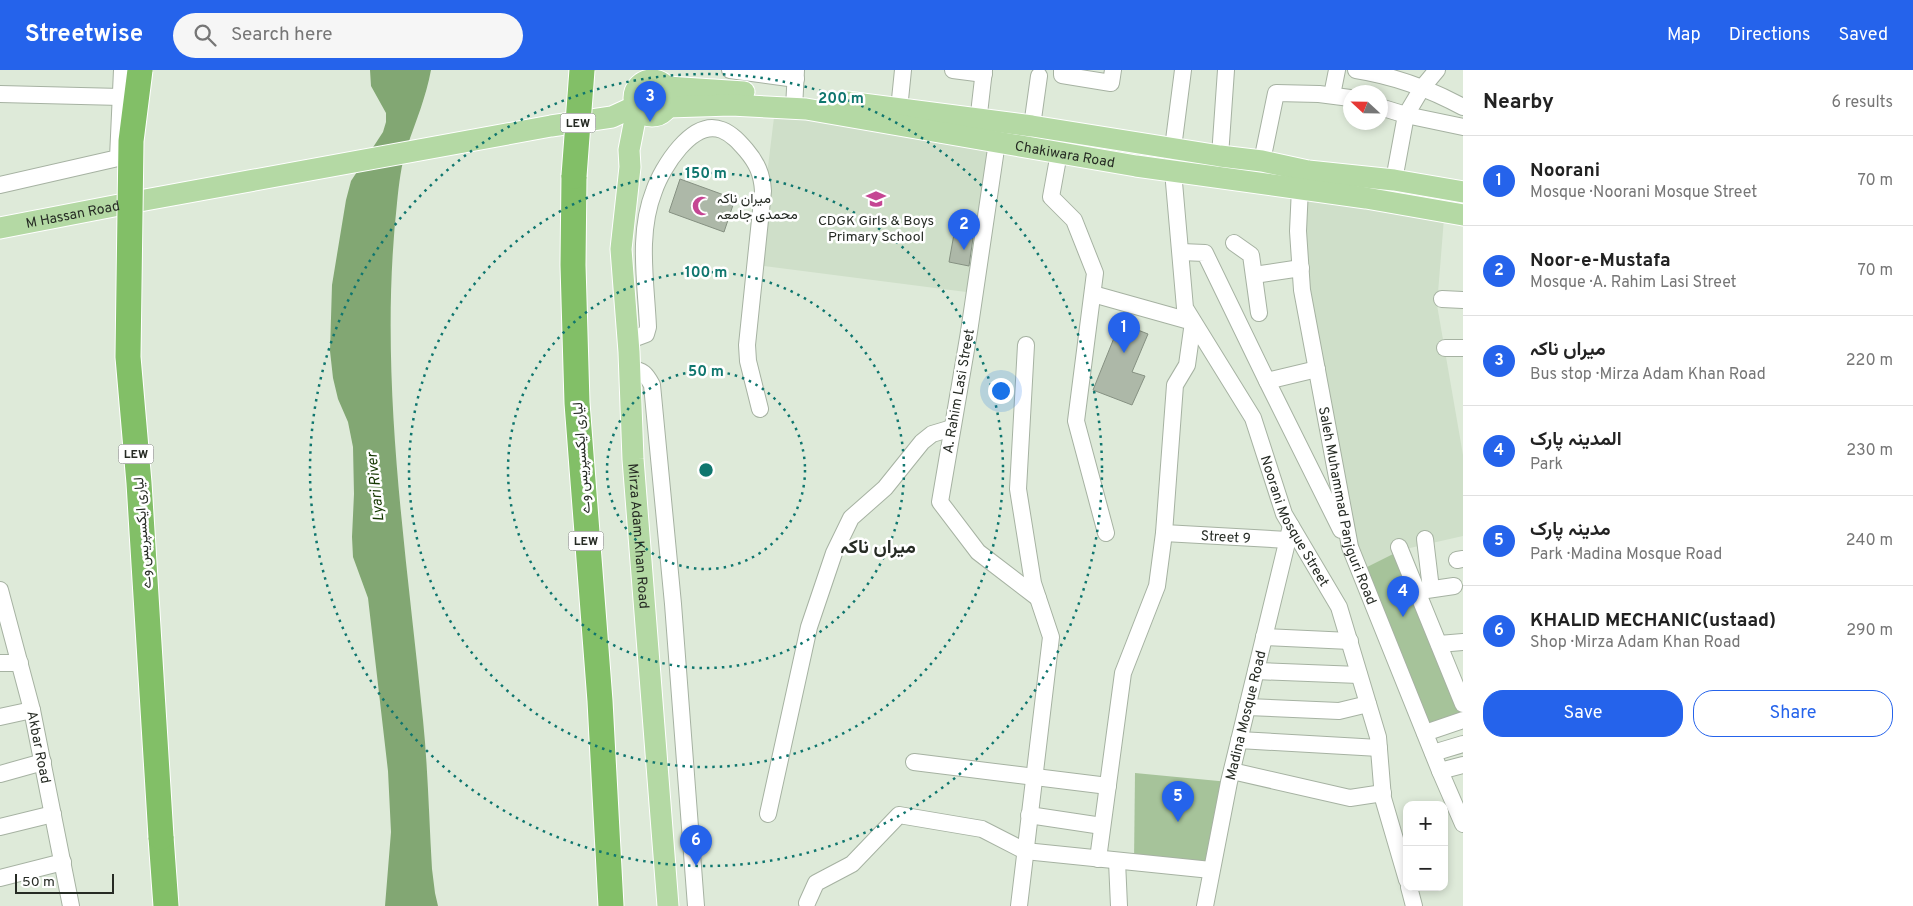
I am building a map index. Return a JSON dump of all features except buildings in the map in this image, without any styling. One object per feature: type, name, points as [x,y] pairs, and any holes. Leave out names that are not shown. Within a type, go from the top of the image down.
[{"type":"highway","name":"لیاری ایکسپریس وے","points":[[140,70],[132,141],[128,357],[139,483],[166,906]]},
{"type":"highway","name":"لیاری ایکسپریس وے","points":[[582,70],[574,176],[575,356],[587,549],[600,701],[612,906]]},
{"type":"main road","points":[[639,77],[663,83],[665,103],[649,116],[644,115],[637,108],[635,94],[639,77]]},
{"type":"main road","name":"Chakiwara Road","points":[[665,103],[795,88],[898,116],[978,128],[1032,126],[1262,161],[1301,179],[1463,215]]},
{"type":"main road","name":"Mirza Adam Khan Road","points":[[630,167],[665,103]]},
{"type":"main road","name":"Mirza Adam Khan Road","points":[[637,108],[629,150],[630,167],[620,249],[630,369],[633,469],[668,906]]},
{"type":"main road","name":"M Hassan Road","points":[[0,228],[551,126],[604,119],[637,108]]},
{"type":"main road","name":"Chakiwara Road","points":[[978,128],[997,142],[1173,171],[1301,179],[1394,180],[1463,192]]},
{"type":"street","points":[[0,185],[118,158],[122,70]]},
{"type":"street","points":[[730,70],[795,88]]},
{"type":"street","points":[[898,116],[903,70]]},
{"type":"street","points":[[953,70],[984,72],[978,128]]},
{"type":"street","points":[[1062,70],[1062,75],[1111,83],[1113,70]]},
{"type":"street","name":"Noorani Mosque Street","points":[[1183,70],[1173,148],[1173,171],[1185,308],[1253,418],[1289,533],[1339,607],[1378,737],[1383,794],[1403,866]]},
{"type":"street","points":[[1220,156],[1226,70]]},
{"type":"street","points":[[1332,95],[1336,70]]},
{"type":"street","points":[[1356,70],[1374,73],[1422,88],[1463,107]]},
{"type":"street","points":[[1394,180],[1406,115],[1422,88],[1437,70]]},
{"type":"street","points":[[1032,126],[1039,76]]},
{"type":"street","points":[[0,94],[121,97]]},
{"type":"street","points":[[1262,161],[1276,94],[1343,97]]},
{"type":"street","points":[[1388,109],[1406,115],[1463,127]]},
{"type":"street","points":[[628,337],[638,337],[646,334],[648,328],[643,241],[647,210],[654,188],[669,162],[685,141],[703,130],[722,130],[741,144],[751,156],[762,176],[764,191],[747,345],[748,361],[760,409]]},
{"type":"street","name":"A. Rahim Lasi Street","points":[[997,142],[940,502],[978,552],[1038,598]]},
{"type":"street","points":[[1059,153],[1051,198],[1074,220],[1095,273],[1076,421],[1106,533]]},
{"type":"street","name":"Saleh Muhammad Panjguri Road","points":[[1301,179],[1298,231],[1302,290],[1350,548],[1432,753],[1463,824]]},
{"type":"street","points":[[1234,243],[1251,255],[1259,313]]},
{"type":"street","points":[[1181,252],[1205,253],[1350,548]]},
{"type":"street","points":[[1254,275],[1301,268]]},
{"type":"street","points":[[1092,294],[1193,322],[1188,365],[1175,385],[1164,533],[1157,586],[1123,673],[1098,859]]},
{"type":"street","points":[[1442,299],[1463,300]]},
{"type":"street","points":[[1019,906],[1051,636],[1033,583],[1018,489],[1026,345]]},
{"type":"street","points":[[1444,348],[1463,348]]},
{"type":"street","points":[[630,369],[641,370],[652,385],[673,604],[696,906]]},
{"type":"street","points":[[1267,381],[1317,369]]},
{"type":"street","points":[[768,814],[809,627],[834,553],[851,518],[886,488],[922,442],[932,434],[952,428]]},
{"type":"street","name":"Street 9","points":[[1164,533],[1289,533]]},
{"type":"street","name":"Madina Mosque Road","points":[[1205,906],[1232,770],[1289,533]]},
{"type":"street","points":[[1424,590],[1425,539]]},
{"type":"street","points":[[1399,547],[1424,590],[1439,644],[1463,704]]},
{"type":"street","points":[[1424,590],[1454,586]]},
{"type":"street","name":"Akbar Road","points":[[0,590],[4,618],[20,663],[32,710],[72,906]]},
{"type":"street","points":[[1264,638],[1350,641]]},
{"type":"street","points":[[1439,644],[1463,642]]},
{"type":"street","points":[[0,663],[20,663]]},
{"type":"street","points":[[1256,671],[1359,675]]},
{"type":"street","points":[[1247,707],[1339,711],[1368,704]]},
{"type":"street","points":[[0,717],[32,710]]},
{"type":"street","points":[[1425,733],[1463,720]]},
{"type":"street","points":[[1239,740],[1379,748]]},
{"type":"street","points":[[1432,753],[1463,744]]},
{"type":"street","points":[[0,774],[43,762]]},
{"type":"street","points":[[914,762],[1034,775],[1108,786]]},
{"type":"street","points":[[1440,771],[1463,765]]},
{"type":"street","points":[[1232,770],[1350,798],[1383,794]]},
{"type":"street","points":[[0,827],[53,814]]},
{"type":"street","points":[[809,905],[816,883],[852,864],[899,815],[982,829],[1025,851],[1212,870]]},
{"type":"street","points":[[1029,815],[1102,826]]},
{"type":"street","points":[[1117,860],[1119,906]]},
{"type":"street","points":[[0,878],[63,862]]},
{"type":"street","points":[[1410,891],[1414,906]]},
{"type":"shaded area","name":"CDGK Girls & Boys Primary School","points":[[776,101],[999,132],[974,293],[756,265]]},
{"type":"shaded area","points":[[1303,182],[1445,206],[1437,305],[1463,455],[1463,536],[1401,550],[1359,571],[1302,290]]},
{"type":"shaded area","points":[[1401,550],[1463,705],[1463,720],[1425,733],[1359,571]]},
{"type":"shaded area","points":[[1135,773],[1229,782],[1211,870],[1134,863]]},
{"type":"water","name":"Lyari River","points":[[370,70],[431,70],[400,175],[392,268],[391,333],[396,462],[425,738],[432,869],[438,906],[385,906],[391,832],[388,771],[368,598],[353,557],[353,447],[348,422],[338,399],[330,351],[332,285],[346,200],[351,181],[383,132],[386,122],[386,113],[371,86]]},
{"type":"place","name":"میراں ناکہ","points":[[650,122]]},
{"type":"place","name":"CDGK Girls & Boys Primary School","points":[[876,199]]},
{"type":"place","name":"میران ناکہ محمدی جامعہ","points":[[702,206]]},
{"type":"place","name":"Noor-e-Mustafa","points":[[964,250]]},
{"type":"place","name":"Noorani","points":[[1124,353]]},
{"type":"place","name":"المدینہ پارک","points":[[1403,617]]},
{"type":"place","name":"مدینہ پارک","points":[[1178,822]]},
{"type":"place","name":"KHALID MECHANIC(ustaad)","points":[[696,866]]},
{"type":"district","name":"میراں ناکہ","points":[[878,546]]}]
